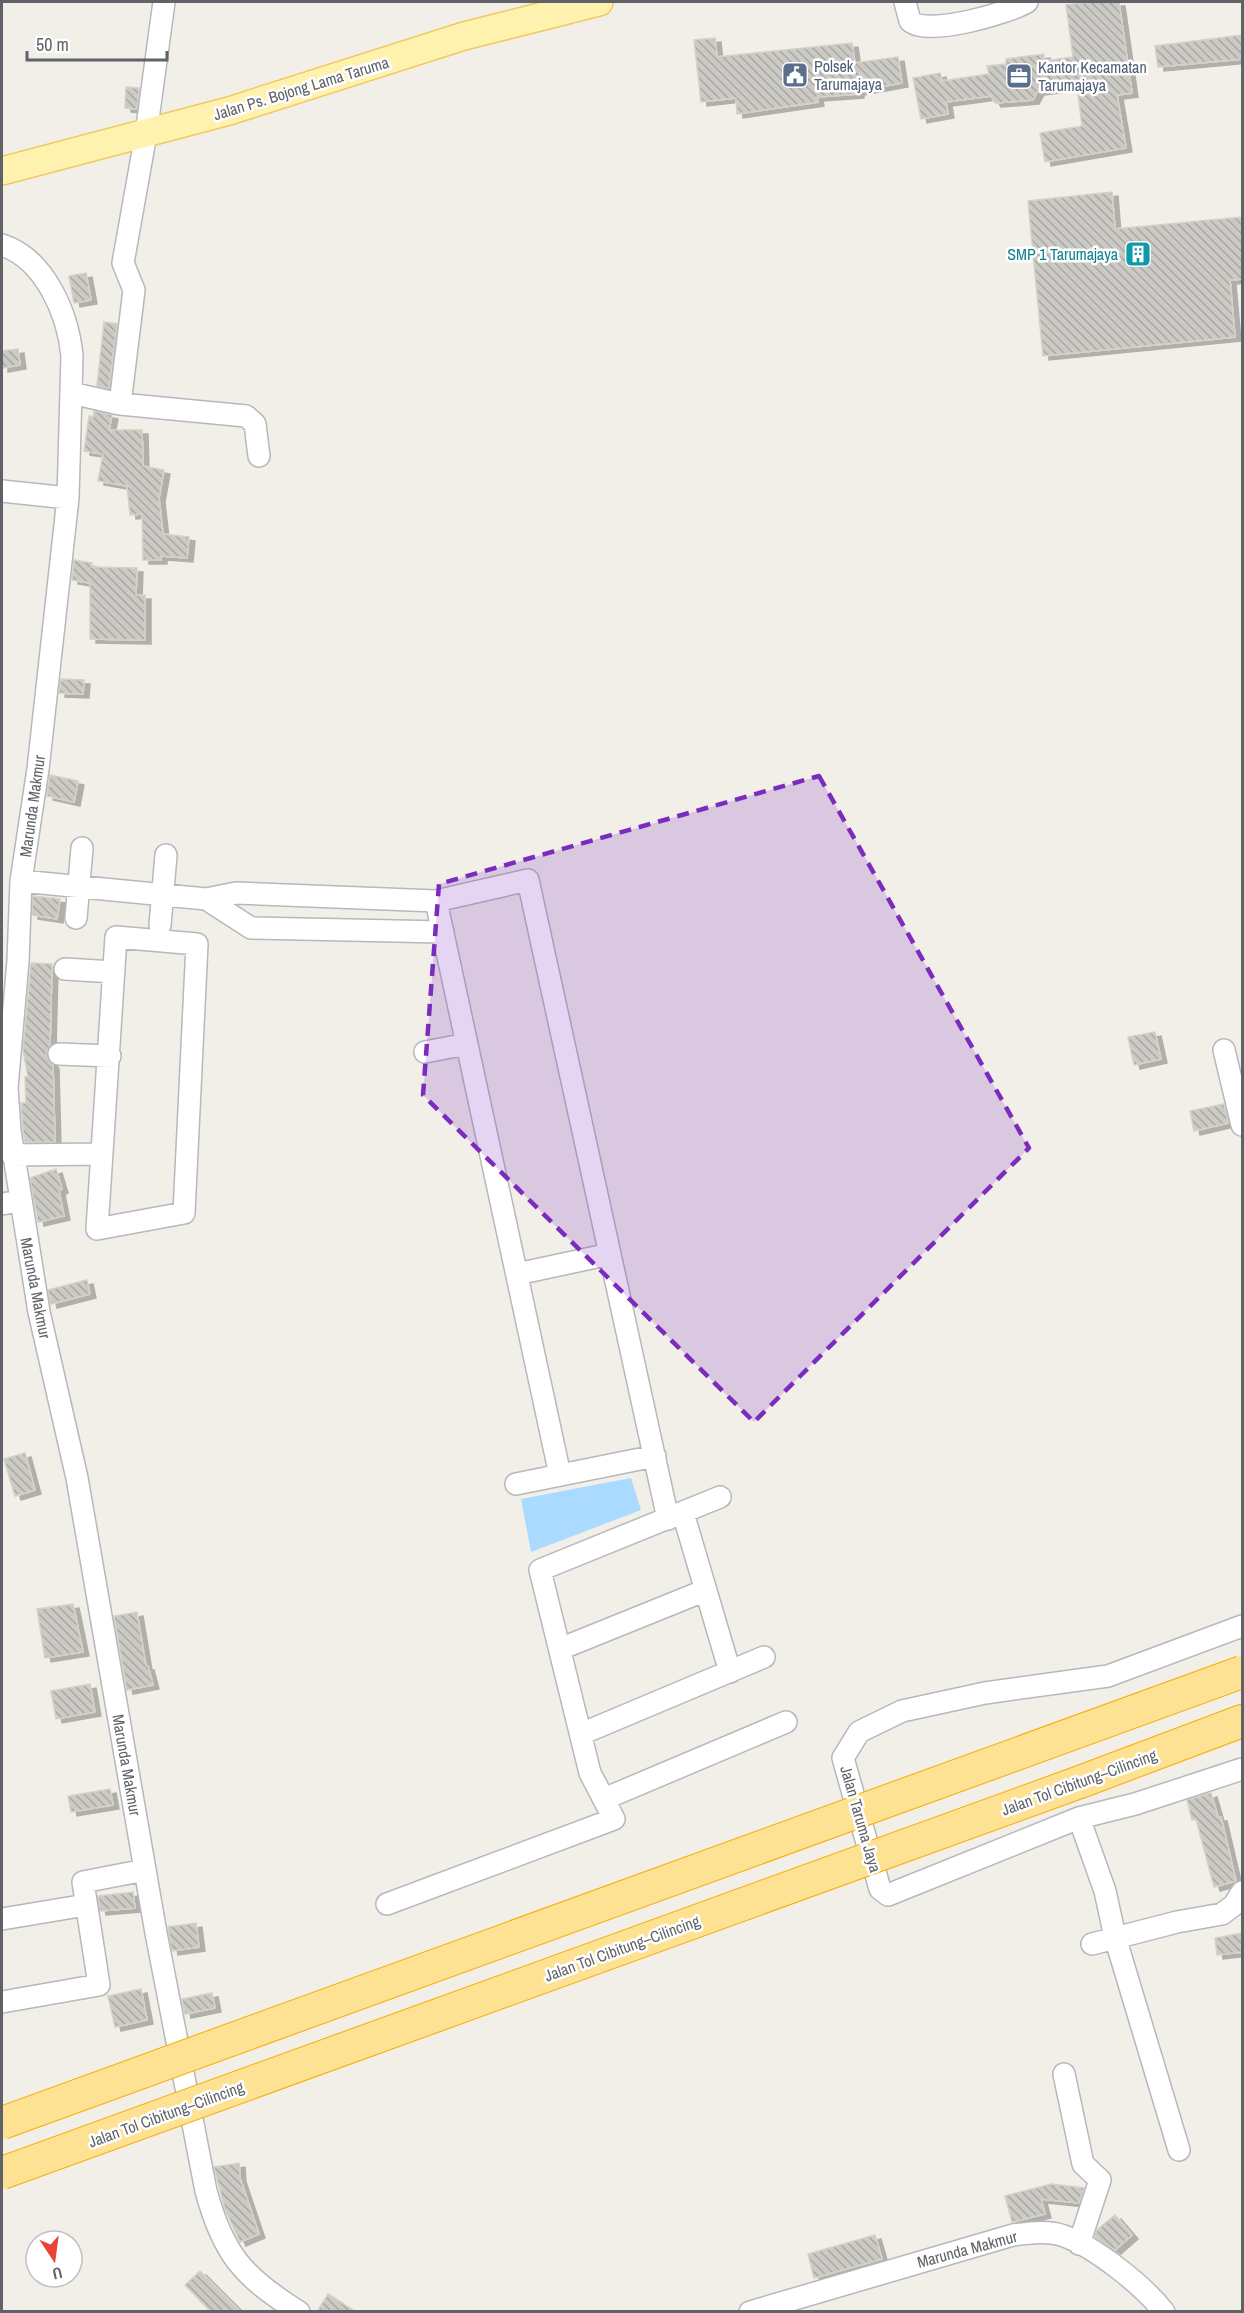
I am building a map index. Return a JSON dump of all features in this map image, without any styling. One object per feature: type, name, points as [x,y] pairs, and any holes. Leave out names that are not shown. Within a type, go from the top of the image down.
[{"type":"highway","points":[[2,2123],[1242,1672]]},
{"type":"highway","name":"Jalan Tol Cibitung–Cilincing","points":[[2,2173],[1080,1782],[1242,1721]]},
{"type":"highway","points":[[1080,1782],[1242,1740]]},
{"type":"main road","name":"Jalan Ps. Bojong Lama Taruma","points":[[2,171],[229,111],[464,36],[584,3]]},
{"type":"street","points":[[120,404],[134,290],[123,263],[146,134],[164,2]]},
{"type":"street","points":[[905,2],[910,21],[925,27],[987,16],[1027,2]]},
{"type":"street","name":"Marunda Makmur","points":[[2,245],[13,248],[34,265],[60,309],[70,336],[71,393],[68,498],[38,769],[10,960],[7,1088],[12,1155],[11,1202],[78,1479],[145,1870],[206,2191],[216,2229],[233,2258],[252,2279],[298,2312]]},
{"type":"street","points":[[71,393],[120,404],[246,416],[255,424],[259,456]]},
{"type":"street","points":[[2,491],[68,498]]},
{"type":"street","points":[[76,918],[82,848]]},
{"type":"street","points":[[160,925],[166,855]]},
{"type":"street","points":[[21,881],[206,899],[236,893],[436,900],[528,880],[655,1456],[706,1590],[730,1672]]},
{"type":"street","points":[[206,899],[251,928],[443,932]]},
{"type":"street","points":[[436,900],[560,1475]]},
{"type":"street","points":[[116,937],[196,944],[184,1213],[97,1229],[110,1056],[116,937]]},
{"type":"street","points":[[65,969],[114,972]]},
{"type":"street","points":[[425,1052],[467,1044]]},
{"type":"street","points":[[1224,1050],[1242,1125]]},
{"type":"street","points":[[59,1054],[110,1056]]},
{"type":"street","points":[[12,1155],[102,1154]]},
{"type":"street","points":[[517,1274],[610,1254]]},
{"type":"street","points":[[516,1484],[655,1456]]},
{"type":"street","points":[[387,1904],[614,1819],[590,1773],[540,1570],[720,1497]]},
{"type":"street","points":[[560,1649],[706,1590]]},
{"type":"street","name":"Jalan Taruma Jaya","points":[[1242,1626],[1108,1676],[985,1693],[902,1711],[859,1732],[843,1758],[880,1889],[888,1894],[1079,1818],[1135,1804],[1242,1769]]},
{"type":"street","points":[[581,1734],[764,1658]]},
{"type":"street","points":[[604,1799],[786,1722]]},
{"type":"street","points":[[1079,1818],[1105,1891],[1115,1937],[1179,2150]]},
{"type":"street","points":[[2,2002],[99,1985],[83,1882],[145,1870]]},
{"type":"street","points":[[1092,1944],[1177,1922],[1222,1914],[1234,1905],[1242,1892]]},
{"type":"street","points":[[2,1919],[86,1905]]},
{"type":"street","points":[[1064,2074],[1083,2164],[1100,2180],[1079,2244]]},
{"type":"street","name":"Marunda Makmur","points":[[750,2312],[1014,2235],[1040,2231],[1064,2236],[1119,2270],[1151,2296],[1164,2312]]},
{"type":"highlighted area","points":[[819,776],[1029,1148],[754,1422],[423,1095],[439,884]]},
{"type":"water","points":[[631,1478],[641,1510],[531,1552],[521,1499]]},
{"type":"building","points":[[1119,2],[1132,93],[1117,95],[1126,148],[1045,162],[1040,133],[1082,126],[1077,86],[1038,91],[1033,100],[995,103],[991,96],[946,102],[948,114],[921,119],[913,78],[940,73],[942,81],[989,74],[987,66],[1006,64],[1006,59],[1044,54],[1044,61],[1073,57],[1066,5]]},
{"type":"building","points":[[1242,35],[1242,59],[1158,67],[1155,46]]},
{"type":"building","name":"Polsek Tarumajaya","points":[[715,38],[717,57],[852,43],[855,63],[898,57],[902,83],[858,91],[858,94],[817,97],[818,102],[737,114],[736,98],[701,102],[694,40]]},
{"type":"building","points":[[126,87],[139,88],[137,109],[125,108]]},
{"type":"building","name":"SMP 1 Tarumajaya","points":[[1112,192],[1115,229],[1242,217],[1242,279],[1230,280],[1235,337],[1043,356],[1028,201]]},
{"type":"building","points":[[86,273],[91,300],[74,303],[69,276]]},
{"type":"building","points":[[104,322],[117,324],[109,388],[97,386]]},
{"type":"building","points":[[18,349],[20,365],[2,368],[2,351]]},
{"type":"building","points":[[94,411],[112,415],[109,430],[142,430],[143,466],[164,470],[159,498],[163,534],[189,537],[187,558],[161,556],[161,560],[143,560],[142,514],[130,515],[127,486],[98,481],[103,454],[84,451],[89,416],[93,417]]},
{"type":"building","points":[[74,560],[92,563],[91,567],[137,568],[136,595],[145,595],[145,640],[90,639],[90,583],[72,580]]},
{"type":"building","points":[[61,679],[84,680],[83,694],[59,693]]},
{"type":"building","points":[[50,775],[78,781],[74,802],[47,796]]},
{"type":"building","points":[[33,896],[60,899],[57,919],[32,915]]},
{"type":"building","points":[[31,963],[52,964],[50,1046],[46,1054],[53,1065],[55,1142],[25,1142],[23,1130],[21,1103],[26,1103],[25,1077],[28,1077],[23,1050]]},
{"type":"building","points":[[1155,1032],[1161,1059],[1134,1065],[1128,1037]]},
{"type":"building","points":[[1224,1104],[1228,1123],[1194,1131],[1190,1111]]},
{"type":"building","points":[[56,1169],[62,1189],[59,1191],[64,1216],[38,1222],[30,1178]]},
{"type":"building","points":[[87,1280],[90,1294],[51,1304],[48,1290]]},
{"type":"building","points":[[25,1453],[35,1490],[15,1496],[4,1459]]},
{"type":"building","points":[[73,1604],[83,1652],[45,1658],[37,1609]]},
{"type":"building","points":[[137,1612],[146,1666],[148,1666],[153,1685],[127,1690],[114,1616]]},
{"type":"building","points":[[90,1684],[95,1712],[56,1719],[51,1691]]},
{"type":"building","points":[[110,1789],[113,1805],[71,1812],[68,1796]]},
{"type":"building","points":[[1211,1793],[1218,1817],[1221,1817],[1236,1881],[1214,1887],[1196,1819],[1192,1820],[1187,1800]]},
{"type":"building","points":[[133,1892],[135,1908],[100,1911],[98,1896]]},
{"type":"building","points":[[196,1923],[199,1947],[172,1951],[168,1927]]},
{"type":"building","points":[[1242,1933],[1242,1952],[1217,1955],[1215,1938]]},
{"type":"building","points":[[141,1989],[147,2020],[115,2027],[108,1996]]},
{"type":"building","points":[[212,1993],[215,2008],[185,2014],[182,1999]]},
{"type":"building","points":[[239,2163],[240,2178],[259,2234],[240,2242],[225,2209],[214,2167]]},
{"type":"building","points":[[1051,2184],[1084,2188],[1079,2203],[1041,2199],[1045,2214],[1012,2222],[1005,2196]]},
{"type":"building","points":[[1115,2215],[1132,2235],[1115,2250],[1095,2237],[1097,2230]]},
{"type":"building","points":[[875,2235],[882,2259],[814,2278],[808,2254]]},
{"type":"building","points":[[200,2271],[241,2312],[211,2312],[185,2285]]},
{"type":"building","points":[[328,2294],[356,2312],[317,2312]]},
{"type":"place","name":"Polsek Tarumajaya","points":[[795,75]]},
{"type":"place","name":"Kantor Kecamatan Tarumajaya","points":[[1019,76]]},
{"type":"place","name":"SMP 1 Tarumajaya","points":[[1138,254]]}]
